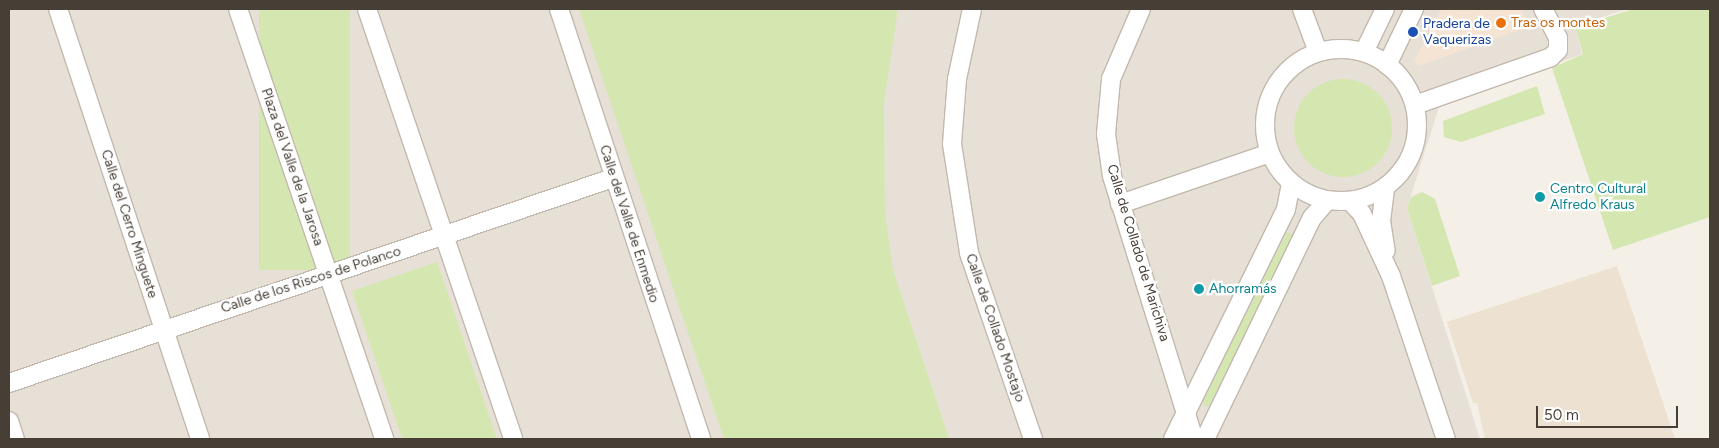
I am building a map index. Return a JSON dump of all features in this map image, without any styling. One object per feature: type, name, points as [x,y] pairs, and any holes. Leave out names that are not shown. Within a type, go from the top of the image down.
[{"type":"street","name":"Calle del Cerro Minguete","points":[[58,9],[200,439]]},
{"type":"street","name":"Plaza del Valle de la Jarosa","points":[[238,9],[384,439]]},
{"type":"street","points":[[366,9],[513,439]]},
{"type":"street","name":"Calle del Valle de Enmedio","points":[[559,9],[613,178],[701,439]]},
{"type":"street","name":"Calle de Collado Mostajo","points":[[972,9],[957,79],[952,144],[968,252],[1033,439]]},
{"type":"street","name":"Calle de Collado de Marichiva","points":[[1141,9],[1111,79],[1106,134],[1112,176],[1120,204],[1194,439]]},
{"type":"street","points":[[1302,9],[1318,52]]},
{"type":"street","points":[[1364,52],[1385,9]]},
{"type":"street","points":[[1387,65],[1414,9]]},
{"type":"street","points":[[1415,105],[1551,57],[1558,50],[1558,38],[1543,9]]},
{"type":"street","points":[[1385,189],[1351,202],[1327,201],[1291,184],[1270,153],[1265,119],[1272,92],[1283,74],[1299,61],[1318,52],[1349,49],[1364,52],[1387,65],[1399,76],[1415,105],[1416,130],[1412,153],[1385,189],[1381,222],[1391,276]]},
{"type":"street","points":[[1120,204],[1270,153]]},
{"type":"street","name":"Calle de los Riscos de Polanco","points":[[9,383],[613,178]]},
{"type":"street","points":[[1173,439],[1286,209],[1291,184]]},
{"type":"street","points":[[1205,439],[1309,223],[1327,201]]},
{"type":"street","points":[[1351,202],[1362,214],[1391,276],[1446,439]]},
{"type":"street","points":[[9,421],[15,439]]},
{"type":"shaded area","points":[[9,9],[1627,9],[1575,26],[1582,54],[1439,107],[1407,208],[1480,439],[9,439]]},
{"type":"shaded area","points":[[1441,9],[1521,9],[1531,26],[1418,66],[1414,61]]},
{"type":"shaded area","points":[[1617,266],[1675,439],[1485,439],[1477,403],[1473,403],[1447,322]]},
{"type":"green space","points":[[259,9],[350,9],[350,270],[259,270]]},
{"type":"green space","points":[[579,9],[898,9],[884,102],[885,213],[893,270],[949,439],[724,439]]},
{"type":"green space","points":[[1634,9],[1710,9],[1710,217],[1613,250],[1552,68],[1583,54],[1575,27]]},
{"type":"green space","points":[[1343,79],[1362,82],[1378,93],[1389,109],[1392,128],[1389,147],[1378,163],[1362,174],[1343,177],[1324,174],[1308,163],[1297,147],[1294,128],[1297,109],[1308,93],[1324,82]]},
{"type":"green space","points":[[1537,86],[1545,114],[1461,142],[1444,137],[1443,121]]},
{"type":"green space","points":[[1422,192],[1435,199],[1460,276],[1432,286],[1407,208],[1411,197]]},
{"type":"green space","points":[[1287,232],[1294,235],[1210,405],[1205,407],[1203,400]]},
{"type":"green space","points":[[437,262],[497,439],[402,439],[352,291]]},
{"type":"place","name":"Tras os montes","points":[[1501,23]]},
{"type":"place","name":"Pradera de Vaquerizas","points":[[1413,32]]},
{"type":"place","name":"Centro Cultural Alfredo Kraus","points":[[1540,197]]},
{"type":"place","name":"Ahorramás","points":[[1199,289]]}]
